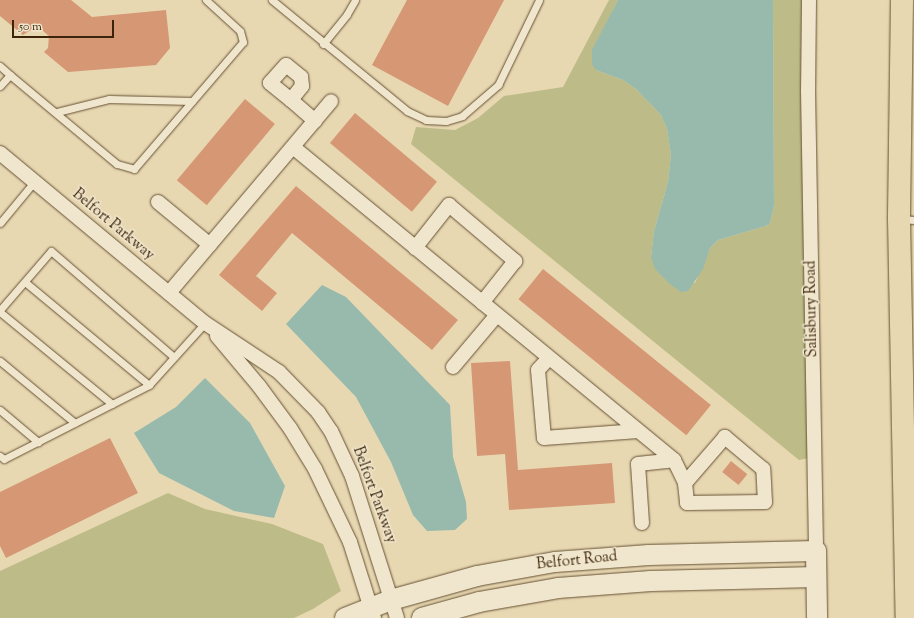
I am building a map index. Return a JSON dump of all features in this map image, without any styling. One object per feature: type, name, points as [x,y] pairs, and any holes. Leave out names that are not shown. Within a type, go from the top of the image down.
[{"type":"highway","points":[[902,0],[907,220],[907,618]]},
{"type":"street","name":"Salisbury Road","points":[[809,0],[808,90],[817,618]]},
{"type":"street","points":[[291,100],[315,121]]},
{"type":"street","points":[[169,293],[331,101]]},
{"type":"street","points":[[293,147],[674,460],[685,483],[687,503],[765,502],[763,469],[725,437],[685,483]]},
{"type":"street","name":"Belfort Parkway","points":[[0,153],[205,322],[278,372],[298,390],[331,431],[343,454],[361,499],[394,609]]},
{"type":"street","points":[[158,202],[210,245]]},
{"type":"street","points":[[415,248],[449,205],[515,261],[482,302]]},
{"type":"street","points":[[453,367],[497,315]]},
{"type":"street","name":"Belfort Parkway","points":[[205,322],[259,386],[303,448],[350,542],[373,613]]},
{"type":"street","points":[[549,358],[538,370],[544,438],[638,431]]},
{"type":"street","points":[[642,523],[638,464],[674,460]]},
{"type":"street","name":"Belfort Road","points":[[346,618],[394,609],[477,576],[555,562],[649,555],[816,551]]},
{"type":"street","name":"Belfort Road","points":[[422,618],[479,602],[558,588],[651,581],[816,577]]},
{"type":"lane","points":[[0,66],[57,112],[117,164],[134,169],[243,42],[240,31],[206,0]]},
{"type":"lane","points":[[272,0],[323,44],[407,112],[426,120],[446,121],[462,116],[498,86],[539,0]]},
{"type":"lane","points":[[323,44],[347,14],[355,0]]},
{"type":"lane","points":[[0,86],[10,75]]},
{"type":"lane","points":[[57,112],[109,99],[192,101]]},
{"type":"lane","points":[[1,221],[34,182]]},
{"type":"lane","points":[[112,404],[0,311],[51,251],[174,357]]},
{"type":"lane","points":[[25,282],[149,385]]},
{"type":"lane","points":[[0,456],[4,459],[149,385],[205,322]]},
{"type":"lane","points":[[0,361],[75,423]]},
{"type":"lane","points":[[0,410],[38,442]]},
{"type":"shaded area","points":[[609,0],[618,0],[609,18],[596,70],[623,80],[636,89],[661,115],[667,129],[671,155],[668,182],[654,231],[651,257],[695,283],[710,248],[718,240],[766,226],[770,223],[774,206],[773,0],[802,0],[809,458],[799,460],[411,144],[416,127],[455,130],[478,118],[504,96],[563,87]]},
{"type":"shaded area","points":[[618,0],[773,0],[774,206],[770,223],[766,226],[718,240],[710,248],[703,269],[688,291],[681,292],[670,284],[655,269],[651,257],[654,231],[668,182],[671,155],[667,129],[661,115],[636,89],[623,80],[596,70],[592,64],[592,50]]},
{"type":"shaded area","points":[[322,285],[346,297],[450,405],[453,457],[466,502],[467,519],[455,530],[427,531],[413,515],[391,462],[356,397],[286,324]]},
{"type":"shaded area","points":[[205,378],[250,423],[285,486],[274,518],[234,511],[159,473],[134,433],[176,407]]},
{"type":"shaded area","points":[[168,493],[205,509],[272,524],[323,544],[341,591],[313,609],[294,618],[0,618],[0,571]]},
{"type":"building","points":[[0,0],[71,0],[92,17],[166,10],[170,48],[156,65],[68,72],[44,52],[48,48],[49,36],[37,26],[23,35],[0,16]]},
{"type":"building","points":[[407,0],[504,0],[448,106],[372,65]]},
{"type":"building","points":[[245,99],[275,124],[207,205],[177,180]]},
{"type":"building","points":[[355,113],[437,182],[412,212],[330,143]]},
{"type":"building","points":[[296,186],[458,320],[432,350],[292,233],[256,276],[277,293],[262,311],[219,275]]},
{"type":"building","points":[[543,269],[711,405],[686,435],[518,299]]},
{"type":"building","points":[[510,361],[518,470],[612,463],[615,503],[509,510],[505,454],[477,456],[471,363]]},
{"type":"building","points":[[110,438],[138,493],[6,558],[0,546],[0,492]]},
{"type":"building","points":[[731,461],[747,474],[739,485],[722,472]]}]
